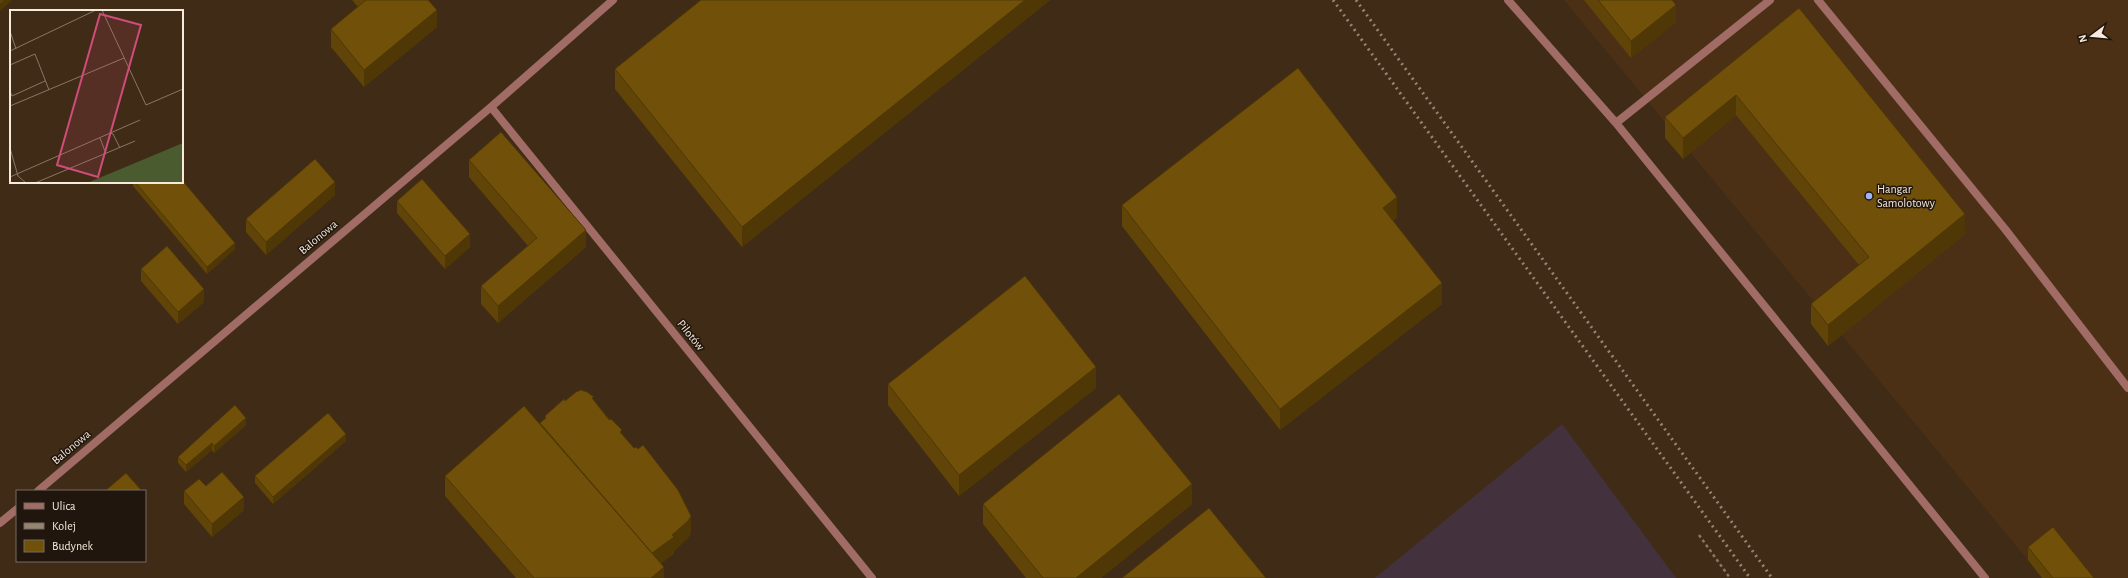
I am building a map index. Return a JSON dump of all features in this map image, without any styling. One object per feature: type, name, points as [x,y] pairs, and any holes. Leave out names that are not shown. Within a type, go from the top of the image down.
[{"type":"street","name":"Balonowa","points":[[39,490],[491,106],[613,0]]},
{"type":"street","points":[[1616,123],[1770,0]]},
{"type":"street","points":[[1818,0],[2005,229],[2128,388]]},
{"type":"street","points":[[1511,2],[1616,123],[1986,578]]},
{"type":"street","name":"Pilotów","points":[[491,106],[872,578]]},
{"type":"street","points":[[0,523],[16,510]]},
{"type":"path","points":[[1699,535],[1730,578]]},
{"type":"shaded area","points":[[1564,0],[2128,0],[2128,578],[2043,578]]},
{"type":"shaded area","points":[[1562,424],[1676,578],[1375,578]]},
{"type":"building","points":[[366,0],[428,0],[437,10],[364,70],[331,29]]},
{"type":"building","points":[[701,0],[1025,0],[742,227],[615,69]]},
{"type":"building","points":[[1598,0],[1672,0],[1676,5],[1631,41]]},
{"type":"building","name":"Hangar Samolotowy","points":[[1799,8],[1965,214],[1828,325],[1811,304],[1869,257],[1736,95],[1683,138],[1665,117]]},
{"type":"building","points":[[1298,68],[1397,197],[1383,208],[1442,283],[1280,409],[1122,205]]},
{"type":"building","points":[[501,132],[586,230],[498,306],[481,286],[537,238],[469,160]]},
{"type":"building","points":[[315,159],[335,182],[266,242],[246,219]]},
{"type":"building","points":[[422,179],[470,234],[445,256],[397,201]]},
{"type":"building","points":[[183,181],[235,243],[207,267],[136,183],[183,183]]},
{"type":"building","points":[[167,246],[204,289],[178,312],[141,269]]},
{"type":"building","points":[[1025,276],[1096,367],[959,475],[888,384]]},
{"type":"building","points":[[581,390],[594,397],[592,398],[609,420],[611,419],[622,430],[620,432],[634,448],[636,447],[638,449],[643,445],[678,490],[691,516],[688,521],[672,535],[674,537],[652,553],[540,423],[546,418],[545,416],[564,399],[565,401]]},
{"type":"building","points":[[1119,394],[1192,484],[1076,578],[1043,578],[983,504]]},
{"type":"building","points":[[235,405],[246,418],[214,446],[212,443],[186,465],[178,457]]},
{"type":"building","points":[[524,406],[664,567],[651,578],[534,578],[445,476]]},
{"type":"building","points":[[328,413],[346,434],[273,497],[255,476]]},
{"type":"building","points":[[222,472],[244,497],[212,524],[184,491],[199,479],[206,486]]},
{"type":"building","points":[[126,473],[141,490],[106,490]]},
{"type":"building","points":[[1209,508],[1266,578],[1122,578]]},
{"type":"building","points":[[2053,527],[2094,578],[2053,578],[2028,547]]},
{"type":"railway","points":[[1333,0],[1750,578]]},
{"type":"railway","points":[[1356,0],[1772,578]]},
{"type":"place","name":"Hangar Samolotowy","points":[[1869,196]]}]
